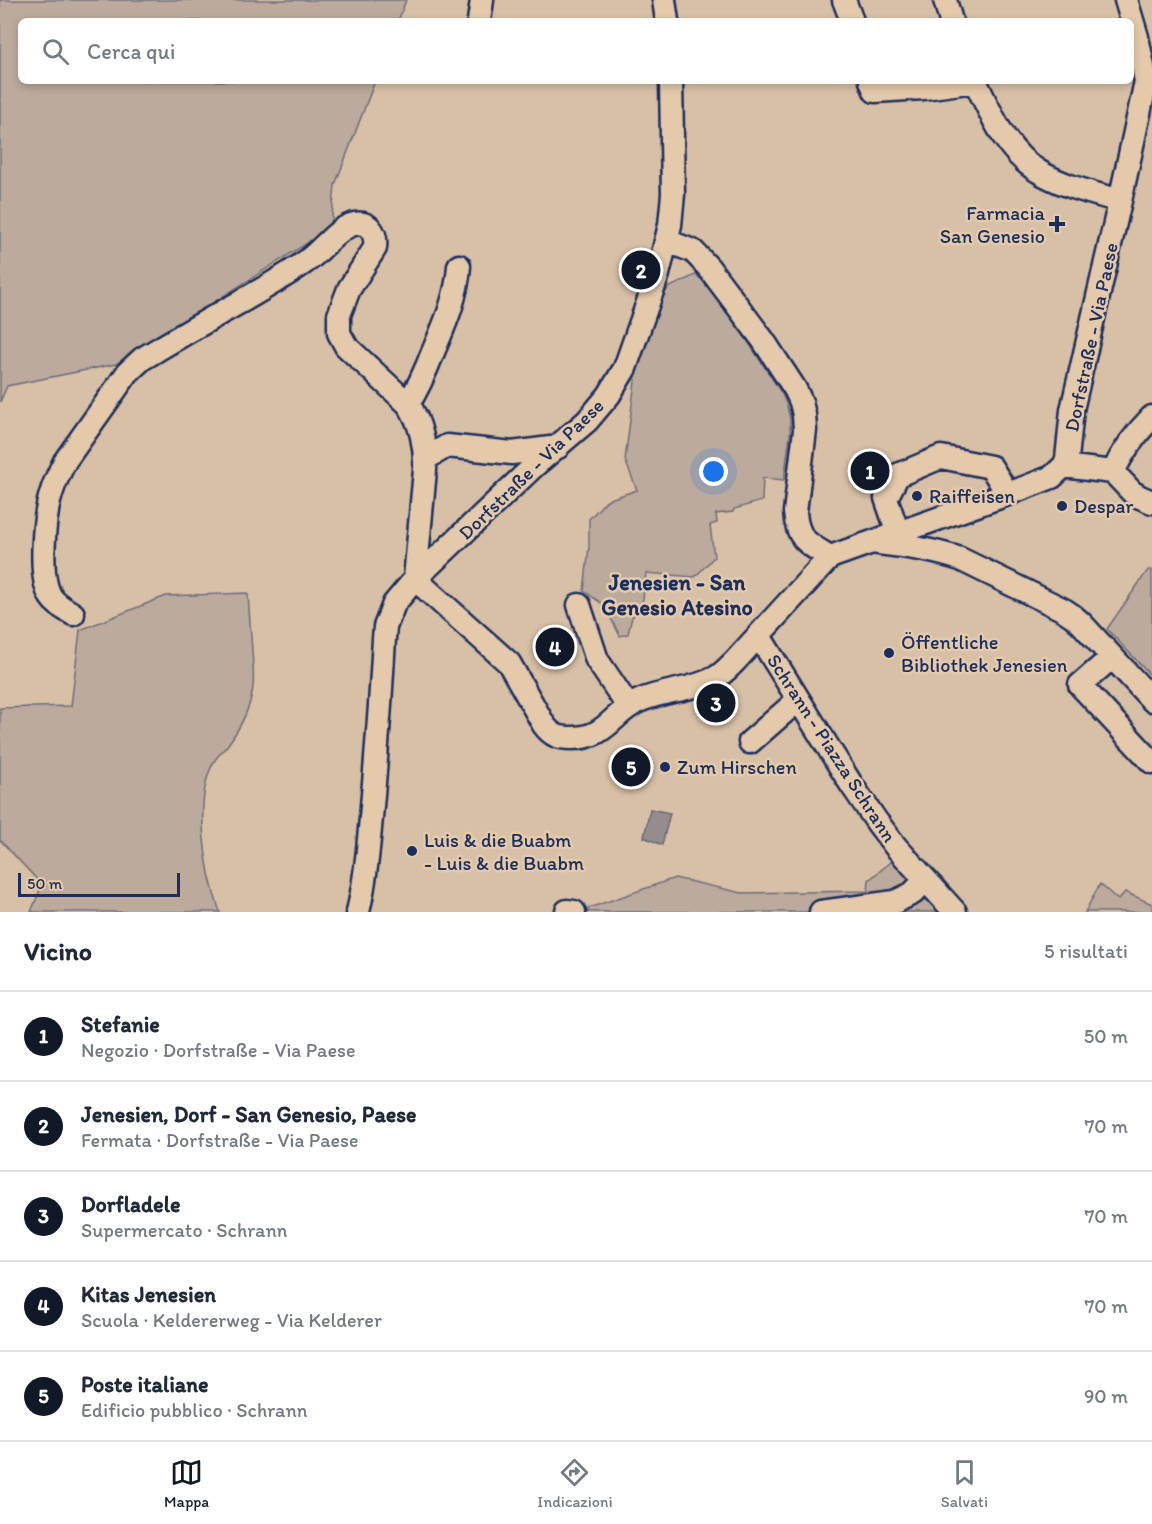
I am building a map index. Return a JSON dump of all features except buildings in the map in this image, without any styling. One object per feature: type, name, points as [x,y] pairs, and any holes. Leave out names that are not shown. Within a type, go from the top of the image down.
[{"type":"street","points":[[479,18],[482,0]]},
{"type":"street","points":[[664,0],[667,18]]},
{"type":"street","points":[[844,0],[851,18]]},
{"type":"street","points":[[945,0],[950,18]]},
{"type":"street","points":[[1111,0],[1117,16],[1129,9]]},
{"type":"street","points":[[1134,27],[1149,81]]},
{"type":"street","name":"Dorfstraße - Via Paese","points":[[1064,466],[1069,452],[1072,410],[1149,81]]},
{"type":"street","name":"Dorfstraße - Via Paese","points":[[358,912],[369,845],[385,627],[394,604],[415,579],[533,468],[587,421],[609,395],[625,368],[658,274],[667,241],[673,194],[671,84]]},
{"type":"street","points":[[873,84],[874,91],[953,84]]},
{"type":"street","points":[[976,84],[996,124],[1009,143],[1036,171],[1120,201]]},
{"type":"street","points":[[73,614],[56,603],[49,595],[46,585],[44,539],[48,503],[65,461],[128,372],[142,359],[309,260],[344,229],[352,225],[366,225],[375,234],[376,241],[339,315],[339,333],[346,346],[408,404],[413,410],[420,430],[425,459],[415,579],[509,663],[549,732],[555,736],[576,738],[598,733],[628,706],[715,678],[725,671],[759,636],[830,557],[1052,477],[1064,466],[1113,472],[1132,492],[1152,502]]},
{"type":"street","points":[[667,241],[693,251],[710,268],[764,340],[795,389],[801,402],[805,430],[795,512],[796,525],[800,536],[807,544],[830,557]]},
{"type":"street","points":[[408,404],[417,391],[450,311],[457,287],[459,266]]},
{"type":"street","points":[[1113,472],[1130,441],[1152,417]]},
{"type":"street","points":[[425,459],[447,446],[512,453],[558,447]]},
{"type":"street","points":[[898,533],[886,498],[898,475],[941,457],[991,467],[1008,494]]},
{"type":"street","points":[[871,543],[900,545],[944,553],[993,574],[1064,610],[1081,623],[1152,700]]},
{"type":"street","points":[[579,605],[597,660],[628,706]]},
{"type":"street","name":"Schrann - Piazza Schrann","points":[[759,636],[851,784],[897,847],[955,912]]},
{"type":"street","points":[[1112,657],[1080,685],[1152,762]]},
{"type":"street","points":[[750,742],[798,700]]},
{"type":"street","points":[[821,912],[895,902],[913,893],[925,880]]},
{"type":"shaded area","points":[[0,0],[406,0],[399,18],[18,18],[18,84],[374,84],[335,185],[331,228],[116,364],[7,386],[0,402]]},
{"type":"shaded area","points":[[695,275],[710,285],[716,293],[781,392],[790,419],[784,480],[763,478],[762,501],[734,509],[733,512],[716,514],[717,523],[710,525],[714,557],[695,577],[646,573],[642,607],[632,617],[628,634],[620,636],[604,605],[584,591],[589,547],[589,519],[607,500],[637,490],[625,460],[637,365],[649,324],[668,288]]},
{"type":"shaded area","points":[[1148,570],[1152,570],[1152,677],[1107,629]]},
{"type":"shaded area","points":[[248,593],[254,673],[252,693],[240,726],[215,760],[204,794],[206,857],[220,912],[31,912],[42,885],[0,840],[0,708],[71,706],[80,630],[166,596]]},
{"type":"shaded area","points":[[650,809],[670,813],[662,845],[644,837]]},
{"type":"shaded area","points":[[891,862],[909,878],[908,883],[892,895],[916,905],[928,894],[944,912],[588,912],[589,908],[675,878],[742,893],[868,891],[869,880]]},
{"type":"shaded area","points":[[1100,884],[1118,900],[1125,892],[1152,904],[1152,912],[1085,912]]},
{"type":"place","name":"Farmacia San Genesio","points":[[1057,224]]},
{"type":"place","name":"Jenesien, Dorf - San Genesio, Paese","points":[[641,270]]},
{"type":"place","name":"Stefanie","points":[[870,471]]},
{"type":"place","name":"Raiffeisen","points":[[917,496]]},
{"type":"place","name":"Despar","points":[[1062,506]]},
{"type":"place","name":"Kitas Jenesien","points":[[555,647]]},
{"type":"place","name":"Öffentliche Bibliothek Jenesien","points":[[889,653]]},
{"type":"place","name":"Dorfladele","points":[[716,703]]},
{"type":"place","name":"Poste italiane","points":[[631,767]]},
{"type":"place","name":"Zum Hirschen","points":[[665,767]]},
{"type":"place","name":"Luis & die Buabm - Luis & die Buabm","points":[[412,851]]},
{"type":"district","name":"Jenesien - San Genesio Atesino","points":[[677,594]]}]
